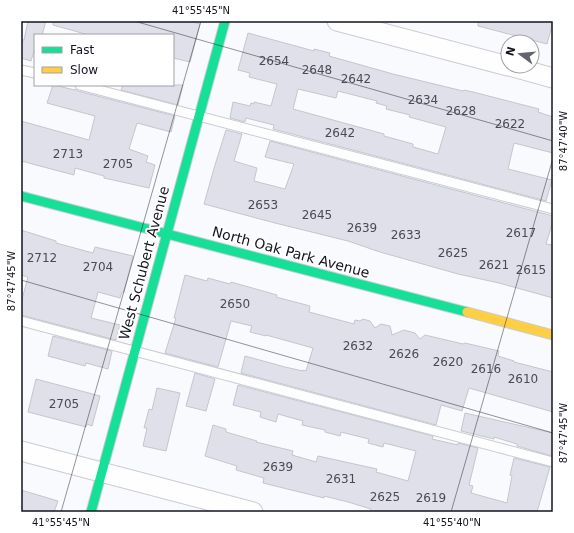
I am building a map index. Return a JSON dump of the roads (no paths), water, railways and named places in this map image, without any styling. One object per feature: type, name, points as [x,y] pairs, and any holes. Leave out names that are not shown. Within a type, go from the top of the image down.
[{"type":"street","name":"West Schubert Avenue","points":[[91,512],[224,21]]},
{"type":"street","points":[[337,21],[500,64]]},
{"type":"street","points":[[538,74],[553,78]]},
{"type":"street","name":"North Oak Park Avenue","points":[[21,196],[553,335]]},
{"type":"street","points":[[21,451],[253,512]]},
{"type":"lane","points":[[21,70],[34,73]]},
{"type":"lane","points":[[84,86],[553,209]]},
{"type":"lane","points":[[21,321],[553,462]]}]
